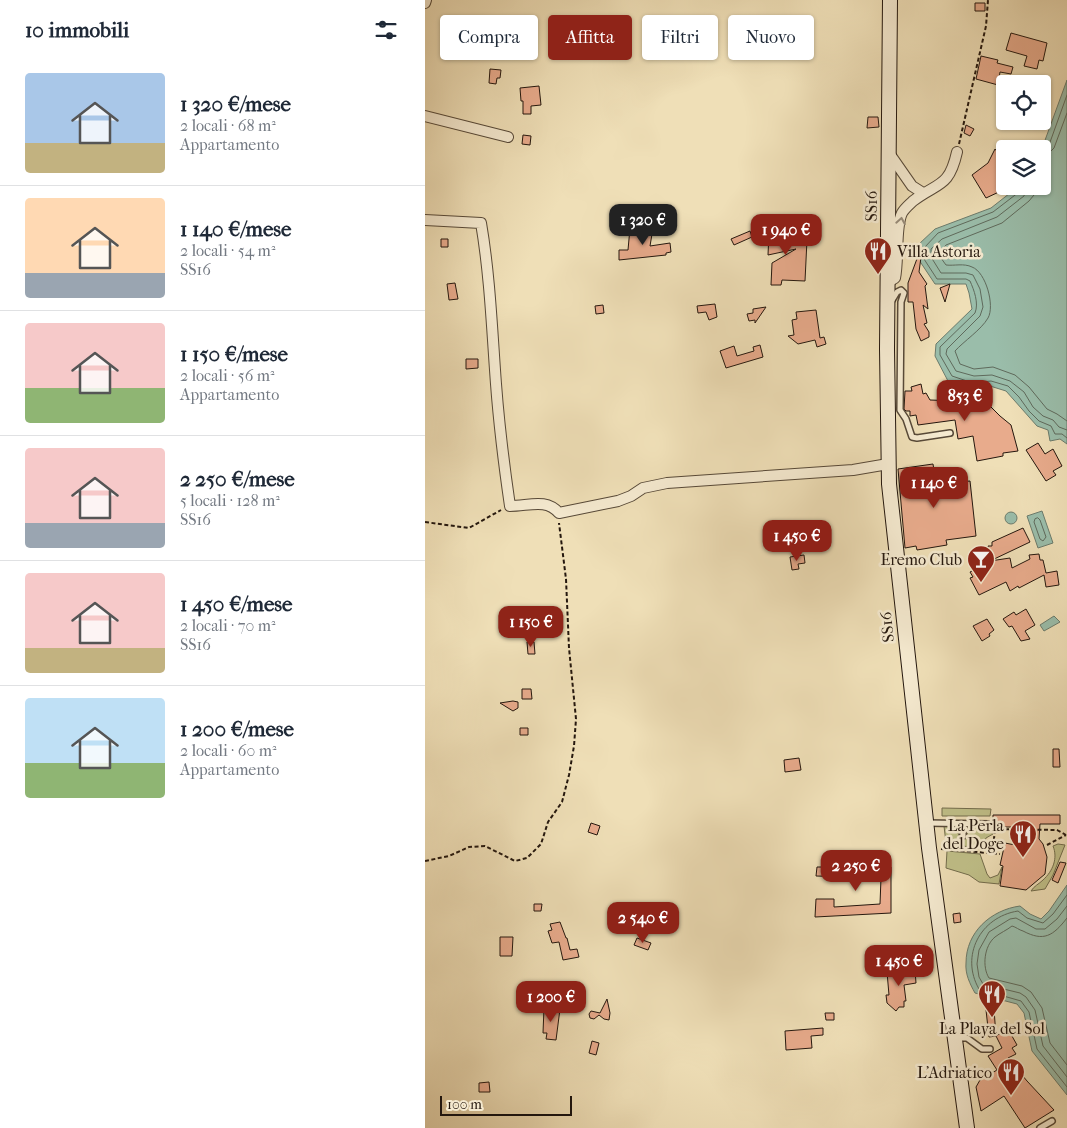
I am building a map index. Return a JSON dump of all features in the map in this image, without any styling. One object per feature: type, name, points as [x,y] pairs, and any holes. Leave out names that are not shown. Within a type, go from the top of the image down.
[{"type":"main road","name":"SS16","points":[[890,0],[887,283],[889,484],[929,848],[967,1128]]},
{"type":"street","points":[[425,116],[509,137]]},
{"type":"street","points":[[888,152],[912,186],[923,193]]},
{"type":"street","points":[[887,283],[895,278],[902,213],[907,206],[923,193],[939,186],[946,179],[953,169],[957,152]]},
{"type":"street","points":[[425,220],[481,223],[485,247],[502,448],[510,506],[541,503],[553,506],[559,513],[618,501],[631,496],[643,488],[667,483],[844,470],[888,464]]},
{"type":"lane","points":[[890,0],[896,0]]},
{"type":"lane","points":[[887,307],[897,292],[901,290],[903,298],[901,302],[900,410],[906,419],[911,437],[917,438],[950,433]]},
{"type":"lane","points":[[926,823],[989,824]]},
{"type":"lane","points":[[963,824],[963,836]]},
{"type":"lane","points":[[955,1038],[967,1038],[982,1049],[990,1049]]},
{"type":"lane","points":[[1040,1128],[1053,1121]]},
{"type":"path","points":[[957,152],[986,26],[988,0]]},
{"type":"path","points":[[425,522],[469,528],[510,506]]},
{"type":"path","points":[[425,861],[449,856],[469,847],[485,846],[515,861],[527,858],[541,844],[548,822],[562,802],[569,775],[576,719],[569,648],[566,579],[559,513]]},
{"type":"path","points":[[989,824],[989,827],[995,830],[1057,830],[1066,835],[1047,845]]},
{"type":"path","points":[[992,853],[995,830]]},
{"type":"path","points":[[929,848],[1000,854]]},
{"type":"green space","points":[[942,808],[991,809],[990,816],[942,816]]},
{"type":"green space","points":[[944,826],[957,826],[959,837],[967,836],[968,827],[986,827],[993,834],[986,838],[981,849],[946,843]]},
{"type":"green space","points":[[1058,844],[1065,845],[1045,889],[1031,891],[1047,876],[1052,868],[1055,860],[1053,846]]},
{"type":"green space","points":[[947,851],[980,854],[990,878],[998,875],[1002,867],[999,884],[979,882],[969,875],[946,868]]},
{"type":"water","points":[[1067,80],[1067,444],[1060,439],[1050,441],[1048,430],[1037,426],[1006,391],[990,386],[973,388],[948,381],[935,356],[936,344],[972,309],[969,293],[966,284],[935,284],[919,260],[919,244],[935,229],[991,208],[1008,195],[1051,195],[1051,140],[1045,140],[1049,130],[1051,130],[1051,124]]},
{"type":"water","points":[[794,218],[797,221],[797,225],[783,231],[780,229],[780,224]]},
{"type":"water","points":[[1042,511],[1053,543],[1038,548],[1027,516]]},
{"type":"water","points":[[1011,512],[1017,518],[1011,524],[1005,518]]},
{"type":"water","points":[[1054,616],[1060,622],[1044,631],[1040,625]]},
{"type":"water","points":[[1067,885],[1067,1095],[1032,1051],[1024,1013],[1017,1004],[975,993],[968,979],[966,967],[970,942],[982,924],[999,912],[1020,906],[1030,914],[1041,919]]},
{"type":"building","points":[[975,3],[985,3],[985,11],[975,11]]},
{"type":"building","points":[[1011,33],[1047,43],[1043,61],[1039,60],[1037,69],[1024,66],[1027,56],[1006,50]]},
{"type":"building","points":[[981,56],[998,60],[997,63],[1013,67],[1011,74],[1000,72],[1000,75],[996,75],[996,84],[976,79]]},
{"type":"building","points":[[490,69],[501,70],[500,78],[497,78],[496,84],[489,83]]},
{"type":"building","points":[[539,86],[541,105],[531,106],[531,114],[523,114],[520,88]]},
{"type":"building","points":[[868,117],[878,117],[879,127],[867,128]]},
{"type":"building","points":[[966,125],[974,129],[970,136],[964,133]]},
{"type":"building","points":[[523,135],[531,136],[530,145],[522,144]]},
{"type":"building","points":[[995,149],[996,193],[986,198],[972,175],[988,163]]},
{"type":"building","points":[[770,218],[778,236],[799,236],[795,240],[807,240],[805,281],[782,280],[781,285],[771,285],[772,263],[796,249],[768,255],[769,232],[761,235],[758,228],[767,225],[769,231]]},
{"type":"building","points":[[630,228],[646,230],[646,233],[652,234],[650,246],[670,243],[671,252],[666,253],[666,255],[619,260],[619,250],[628,250]]},
{"type":"building","points":[[750,231],[752,237],[734,245],[731,239]]},
{"type":"building","points":[[441,239],[448,239],[448,247],[441,247]]},
{"type":"building","points":[[918,256],[921,257],[919,272],[927,284],[925,286],[928,309],[923,305],[927,323],[924,324],[929,332],[929,337],[921,341],[916,329],[913,302],[908,302],[908,283]]},
{"type":"building","points":[[455,283],[458,299],[449,300],[447,284]]},
{"type":"building","points":[[950,284],[945,302],[940,288]]},
{"type":"building","points":[[715,304],[717,317],[709,320],[706,312],[698,313],[697,306]]},
{"type":"building","points":[[603,305],[604,313],[596,314],[595,306]]},
{"type":"building","points":[[766,307],[755,323],[755,320],[749,321],[747,314],[753,313],[753,309]]},
{"type":"building","points":[[816,310],[820,338],[824,337],[826,344],[817,347],[815,340],[798,344],[788,336],[794,335],[792,320],[797,319],[796,312]]},
{"type":"building","points":[[760,345],[763,357],[726,368],[720,351],[734,346],[737,356],[754,351],[753,347]]},
{"type":"building","points":[[466,359],[478,359],[478,368],[466,369]]},
{"type":"building","points":[[921,384],[923,394],[926,393],[930,400],[986,402],[1011,425],[1018,451],[1003,453],[1003,456],[977,461],[973,436],[958,439],[955,420],[918,425],[916,415],[910,416],[910,411],[904,409],[905,391],[912,391],[911,387]]},
{"type":"building","points":[[1038,443],[1045,454],[1053,449],[1062,466],[1053,471],[1056,475],[1046,481],[1026,450]]},
{"type":"building","points":[[933,464],[936,484],[970,481],[976,536],[946,540],[947,545],[917,550],[916,546],[905,548],[898,469]]},
{"type":"building","points":[[1023,528],[1030,542],[990,561],[1010,558],[1012,568],[1030,559],[1029,555],[1039,554],[1040,560],[1043,560],[1046,573],[1057,571],[1059,585],[1046,587],[1044,575],[1010,591],[1006,582],[979,595],[970,578],[973,577],[970,572],[982,566],[981,562],[989,561],[988,546],[992,546],[992,542]]},
{"type":"building","points":[[804,555],[805,563],[798,564],[799,569],[792,570],[790,557]]},
{"type":"building","points":[[1026,609],[1035,625],[1025,631],[1030,639],[1021,641],[1012,626],[1009,627],[1003,619],[1014,612],[1016,615]]},
{"type":"building","points":[[987,619],[994,630],[989,634],[990,636],[982,641],[973,626]]},
{"type":"building","points":[[527,642],[534,642],[535,654],[528,654]]},
{"type":"building","points":[[522,689],[531,689],[532,699],[522,699]]},
{"type":"building","points":[[518,702],[518,708],[513,711],[500,703]]},
{"type":"building","points":[[520,728],[528,728],[528,735],[520,735]]},
{"type":"building","points":[[1053,749],[1059,749],[1060,767],[1053,767]]},
{"type":"building","points":[[799,758],[801,770],[785,772],[784,760]]},
{"type":"building","points":[[993,815],[1060,815],[1060,824],[1040,824],[1039,839],[1043,844],[1047,857],[1045,874],[1026,890],[1000,886],[1003,866],[1000,865],[1005,843],[1015,845],[1017,827],[993,827]]},
{"type":"building","points":[[591,823],[600,826],[597,835],[588,832]]},
{"type":"building","points":[[1060,862],[1066,863],[1058,883],[1052,880]]},
{"type":"building","points":[[817,867],[891,867],[891,913],[815,917],[816,899],[834,899],[834,907],[880,904],[881,878],[816,876]]},
{"type":"building","points":[[534,904],[542,904],[541,911],[534,911]]},
{"type":"building","points":[[960,913],[961,922],[954,923],[953,914]]},
{"type":"building","points":[[560,922],[570,950],[577,949],[579,957],[563,960],[559,942],[552,943],[548,931],[552,930],[550,924]]},
{"type":"building","points":[[500,937],[513,937],[512,956],[500,956]]},
{"type":"building","points":[[637,938],[651,943],[648,950],[634,945]]},
{"type":"building","points":[[915,970],[916,983],[904,985],[906,1001],[904,1001],[904,1007],[899,1007],[896,1011],[887,1003],[886,995],[889,995],[887,972]]},
{"type":"building","points":[[607,999],[610,1013],[609,1020],[599,1015],[594,1019],[590,1018],[589,1014],[591,1011],[600,1013]]},
{"type":"building","points":[[544,1008],[560,1009],[556,1040],[546,1039],[547,1033],[543,1033]]},
{"type":"building","points":[[994,1009],[996,1036],[989,1037],[986,1010]]},
{"type":"building","points":[[825,1013],[834,1013],[834,1020],[826,1020]]},
{"type":"building","points":[[823,1028],[823,1035],[811,1036],[812,1048],[786,1050],[785,1031]]},
{"type":"building","points":[[1008,1029],[1017,1045],[1012,1048],[1016,1054],[1008,1058],[1054,1110],[1025,1128],[1004,1096],[981,1111],[976,1087],[980,1080],[997,1070],[988,1056],[1002,1048],[996,1036]]},
{"type":"building","points":[[592,1041],[599,1043],[596,1055],[589,1053]]},
{"type":"building","points":[[489,1082],[490,1092],[479,1092],[479,1083]]},
{"type":"place","name":"Villa Astoria","points":[[878,275]]},
{"type":"place","name":"Eremo Club","points":[[981,583]]},
{"type":"place","name":"La Perla del Doge","points":[[1023,858]]},
{"type":"place","name":"La Playa del Sol","points":[[992,1018]]},
{"type":"place","name":"L'Adriatico","points":[[1011,1096]]}]
